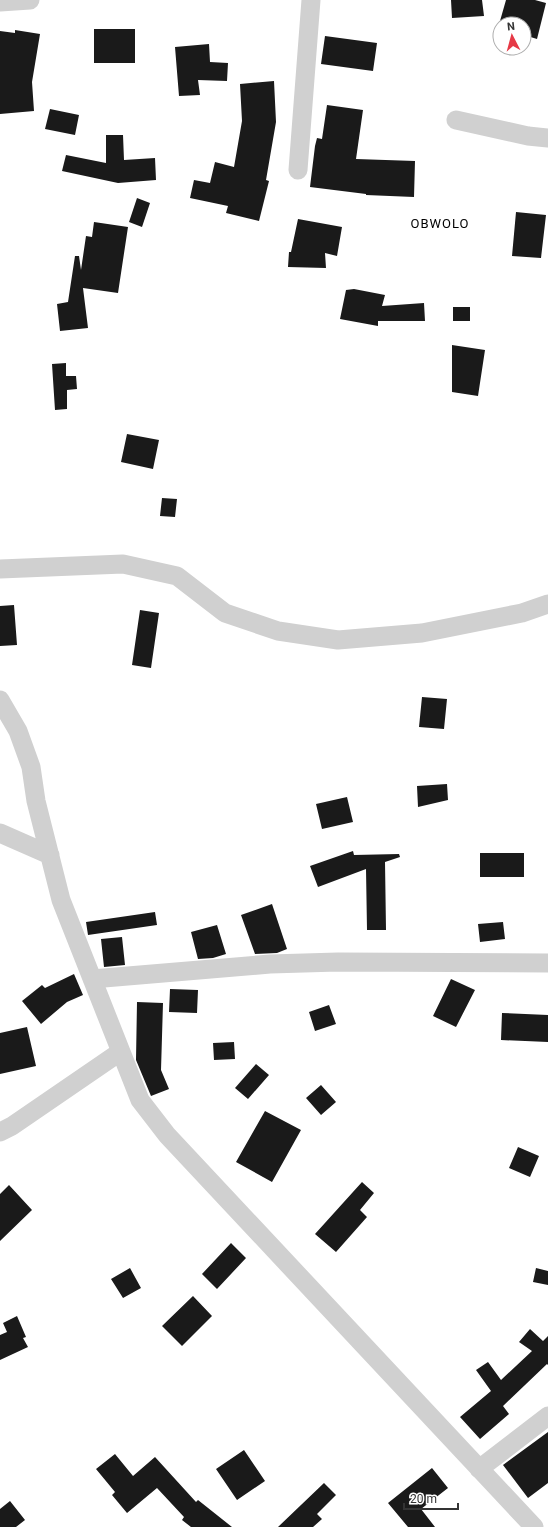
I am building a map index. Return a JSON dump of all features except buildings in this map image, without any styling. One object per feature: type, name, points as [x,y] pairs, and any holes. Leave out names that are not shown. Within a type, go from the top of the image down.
[{"type":"street","points":[[0,2],[30,0]]},
{"type":"street","points":[[298,170],[311,0]]},
{"type":"street","points":[[456,120],[528,136],[548,138]]},
{"type":"street","points":[[0,569],[123,564],[177,576],[225,613],[278,631],[338,640],[422,633],[522,613],[548,604]]},
{"type":"street","points":[[0,700],[18,731],[31,767],[36,801],[61,900],[140,1100],[166,1135],[534,1527]]},
{"type":"street","points":[[0,833],[50,856]]},
{"type":"street","points":[[92,979],[270,964],[338,962],[548,963]]},
{"type":"street","points":[[0,1132],[12,1126],[120,1052]]},
{"type":"street","points":[[479,1469],[548,1416]]},
{"type":"district","name":"OBWOLO","points":[[440,223]]}]
